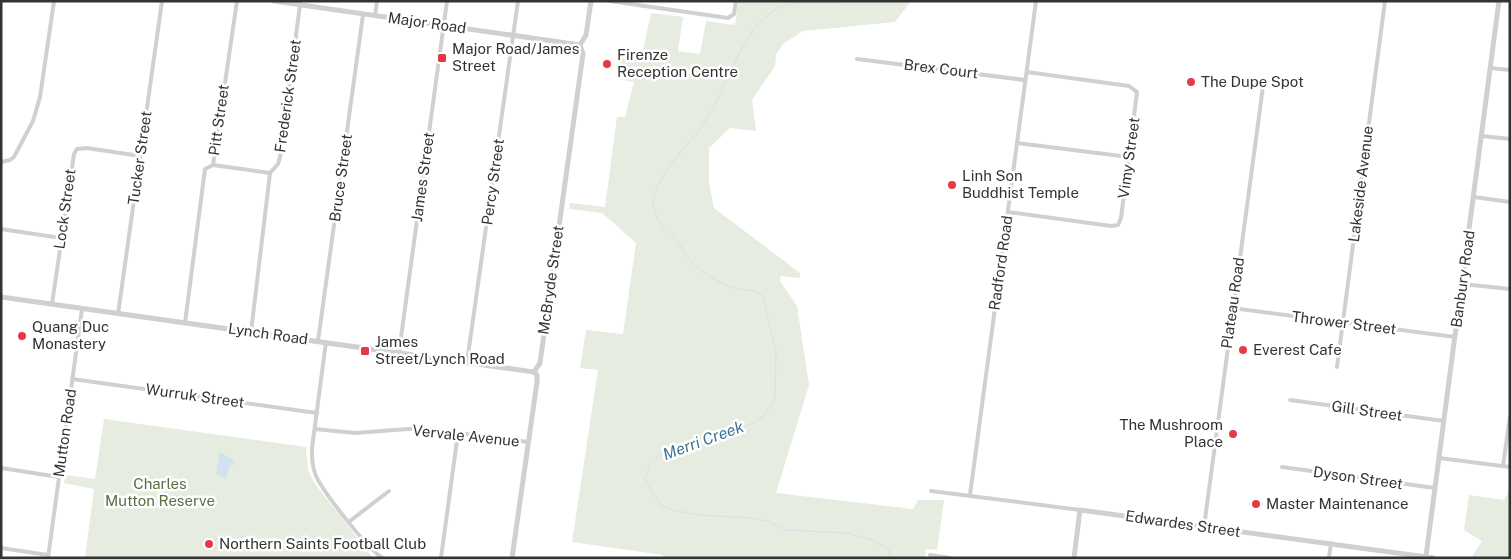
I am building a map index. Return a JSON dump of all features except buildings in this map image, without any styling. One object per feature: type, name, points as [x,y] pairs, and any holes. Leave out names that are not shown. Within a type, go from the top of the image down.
[{"type":"street","points":[[1,162],[14,157],[33,121],[40,97],[54,1]]},
{"type":"street","name":"Tucker Street","points":[[118,314],[162,1]]},
{"type":"street","name":"Pitt Street","points":[[185,323],[205,169],[213,165],[237,1]]},
{"type":"street","name":"Major Road","points":[[274,1],[580,45]]},
{"type":"street","points":[[375,16],[377,1]]},
{"type":"street","name":"James Street","points":[[398,352],[448,1]]},
{"type":"street","name":"Percy Street","points":[[468,362],[518,1]]},
{"type":"street","name":"McBryde Street","points":[[512,558],[537,378],[534,372],[540,363],[583,54],[580,45],[586,35],[591,1]]},
{"type":"street","points":[[610,1],[728,18],[734,14],[736,1]]},
{"type":"street","name":"Radford Road","points":[[970,495],[1036,1]]},
{"type":"street","name":"Lakeside Avenue","points":[[1337,367],[1385,1]]},
{"type":"street","name":"Banbury Road","points":[[1426,556],[1500,1]]},
{"type":"street","name":"Frederick Street","points":[[251,332],[270,173],[278,164],[280,157],[304,4]]},
{"type":"street","name":"Bruce Street","points":[[318,341],[363,15]]},
{"type":"street","name":"Brex Court","points":[[857,58],[1025,80]]},
{"type":"street","points":[[1490,68],[1510,70]]},
{"type":"street","name":"Vimy Street","points":[[1008,212],[1111,226],[1118,225],[1121,218],[1138,96],[1135,90],[1129,86],[1026,72]]},
{"type":"street","name":"Plateau Road","points":[[1204,527],[1264,79]]},
{"type":"street","points":[[1482,136],[1510,139]]},
{"type":"street","points":[[1017,143],[1129,157]]},
{"type":"street","name":"Lock Street","points":[[52,304],[74,154],[77,149],[87,148],[140,156]]},
{"type":"street","points":[[213,165],[270,173]]},
{"type":"street","points":[[1474,197],[1510,202]]},
{"type":"street","points":[[1,229],[61,238]]},
{"type":"street","points":[[1462,284],[1510,290]]},
{"type":"street","name":"Lynch Road","points":[[1,297],[534,372]]},
{"type":"street","name":"Thrower Street","points":[[1232,308],[1456,337]]},
{"type":"street","name":"Mutton Road","points":[[48,556],[82,309]]},
{"type":"street","points":[[326,342],[312,448],[316,476],[365,542],[383,558]]},
{"type":"street","name":"Wurruk Street","points":[[72,379],[317,413]]},
{"type":"street","name":"Gill Street","points":[[1290,400],[1444,421]]},
{"type":"street","points":[[1503,466],[1510,416]]},
{"type":"street","name":"Vervale Avenue","points":[[315,429],[355,433],[422,428],[528,442]]},
{"type":"street","points":[[441,558],[458,433]]},
{"type":"street","points":[[1439,458],[1510,467]]},
{"type":"street","name":"Dyson Street","points":[[1282,467],[1435,488]]},
{"type":"street","points":[[1,468],[59,477]]},
{"type":"street","points":[[350,521],[389,491]]},
{"type":"street","name":"Edwardes Street","points":[[931,491],[1434,558]]},
{"type":"street","points":[[1074,558],[1080,510]]},
{"type":"street","points":[[1329,558],[1331,543]]},
{"type":"street","points":[[1,548],[48,556]]},
{"type":"street","points":[[930,555],[950,558]]},
{"type":"green space","points":[[738,1],[911,1],[895,22],[803,31],[783,44],[776,54],[775,66],[752,100],[756,131],[730,128],[709,148],[709,183],[714,208],[800,273],[800,278],[781,276],[780,281],[797,306],[809,385],[776,493],[913,509],[918,500],[944,500],[937,550],[926,549],[925,558],[663,558],[663,555],[572,542],[598,370],[580,368],[586,330],[623,334],[636,243],[602,213],[569,209],[570,203],[605,207],[617,117],[625,117],[634,82],[618,79],[621,57],[641,60],[651,13],[683,17],[678,51],[700,54],[706,21],[735,25]]},
{"type":"green space","name":"Charles Mutton Reserve","points":[[104,419],[306,447],[308,470],[315,484],[373,558],[85,558],[94,489],[64,483],[66,475],[95,479]]},
{"type":"green space","points":[[1510,488],[1510,558],[1471,558],[1482,541],[1464,530],[1469,495],[1504,500]]},
{"type":"water","points":[[220,452],[235,461],[229,468],[226,479],[216,474]]},
{"type":"waterway","name":"Merri Creek","points":[[849,1],[790,4],[782,6],[768,15],[756,27],[746,42],[705,122],[671,164],[656,189],[653,201],[659,222],[677,241],[688,258],[709,276],[725,285],[763,296],[776,353],[775,399],[764,416],[749,425],[730,433],[663,452],[651,462],[645,479],[661,506],[672,510],[699,515],[751,518],[768,521],[786,530],[847,533],[873,540],[889,550],[890,558]]},
{"type":"place","name":"Major Road/James Street","points":[[442,58]]},
{"type":"place","name":"Firenze Reception Centre","points":[[607,64]]},
{"type":"place","name":"The Dupe Spot","points":[[1191,82]]},
{"type":"place","name":"Linh Son Buddhist Temple","points":[[952,185]]},
{"type":"place","name":"Quang Duc Monastery","points":[[22,336]]},
{"type":"place","name":"Everest Cafe","points":[[1243,350]]},
{"type":"place","name":"James Street/Lynch Road","points":[[365,351]]},
{"type":"place","name":"The Mushroom Place","points":[[1233,434]]},
{"type":"place","name":"Master Maintenance","points":[[1256,504]]},
{"type":"place","name":"Northern Saints Football Club","points":[[209,544]]}]
